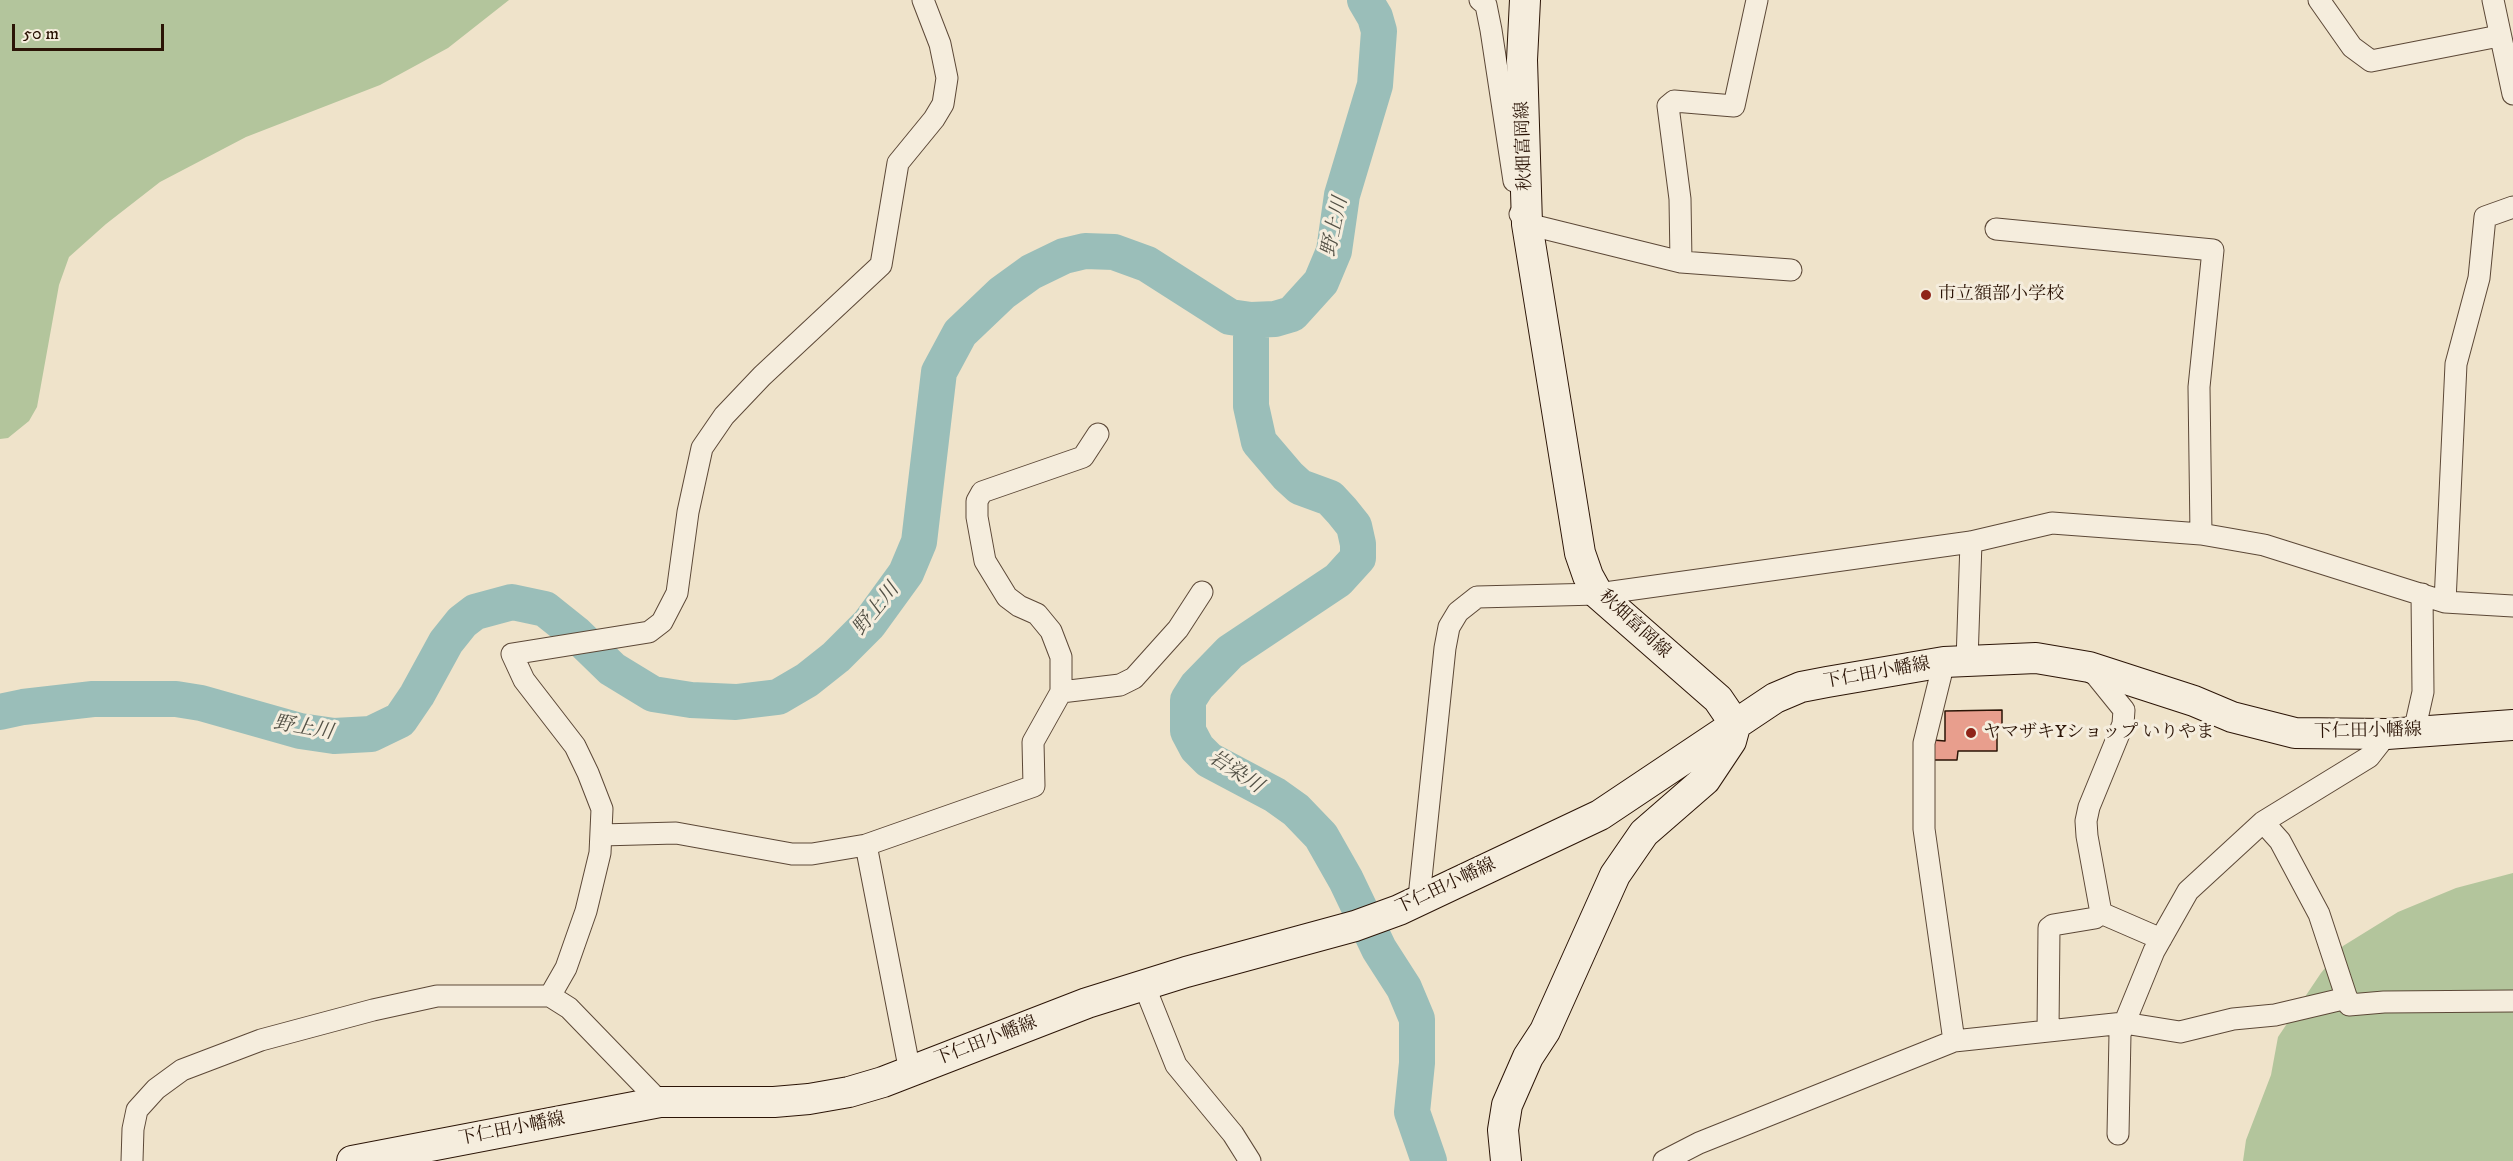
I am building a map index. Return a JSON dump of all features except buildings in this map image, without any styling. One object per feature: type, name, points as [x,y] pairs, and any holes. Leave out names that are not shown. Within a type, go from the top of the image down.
[{"type":"main road","name":"秋畑富岡線","points":[[1525,0],[1522,60],[1527,224],[1580,553],[1588,576],[1598,594],[1718,699],[1736,724]]},
{"type":"main road","name":"下仁田小幡線","points":[[359,1160],[660,1102],[774,1102],[809,1099],[849,1092],[910,1072],[1087,1003],[1355,926],[1412,904],[1600,814],[1775,698],[1801,687],[1955,662],[2036,658],[2090,667],[2268,728],[2295,733],[2400,733],[2513,725]]},
{"type":"main road","points":[[1506,1161],[1503,1130],[1507,1106],[1528,1057],[1545,1031],[1615,875],[1644,833],[1705,780],[1731,741],[1736,724]]},
{"type":"street","points":[[550,996],[566,968],[586,912],[600,853],[602,809],[588,773],[574,746],[524,680],[512,654],[649,632],[662,622],[677,593],[688,512],[702,448],[724,416],[762,376],[881,265],[898,163],[934,120],[944,104],[947,78],[940,44],[923,0]]},
{"type":"street","points":[[1480,0],[1486,5],[1491,30],[1519,213],[1527,224],[1681,262],[1791,270]]},
{"type":"street","points":[[1681,262],[1680,199],[1668,106],[1674,101],[1734,106],[1757,0]]},
{"type":"street","points":[[2319,0],[2352,47],[2371,62],[2499,36]]},
{"type":"street","points":[[2493,0],[2513,94]]},
{"type":"street","points":[[2445,602],[2456,364],[2479,278],[2485,218],[2513,207]]},
{"type":"street","points":[[1996,229],[2213,250],[2199,387],[2201,534]]},
{"type":"street","points":[[601,835],[676,833],[792,854],[812,854],[866,845],[1034,786],[1033,742],[1061,692],[1061,657],[1051,631],[1037,615],[1007,597],[985,561],[977,517],[977,501],[982,492],[1083,457],[1098,434]]},
{"type":"street","points":[[1412,904],[1419,888],[1449,627],[1458,612],[1477,597],[1598,594],[1971,542],[2052,523],[2201,534],[2264,545],[2445,602],[2513,606]]},
{"type":"street","points":[[1954,1041],[1924,829],[1924,743],[1955,662],[1971,542]]},
{"type":"street","points":[[1061,692],[1120,685],[1134,678],[1178,629],[1202,592]]},
{"type":"street","points":[[2118,1134],[2120,1034],[2161,939],[2188,891],[2264,822],[2369,757],[2400,733],[2423,692],[2422,594]]},
{"type":"street","points":[[2090,667],[2124,710],[2123,724],[2089,807],[2086,821],[2101,913]]},
{"type":"street","points":[[2264,822],[2280,841],[2319,914],[2349,1005],[2384,1002],[2513,1001]]},
{"type":"street","points":[[866,845],[910,1072]]},
{"type":"street","points":[[2101,913],[2161,939]]},
{"type":"street","points":[[2048,1031],[2049,928],[2053,925],[2095,918],[2101,913]]},
{"type":"street","points":[[1144,985],[1176,1065],[1233,1134],[1250,1161]]},
{"type":"street","points":[[132,1161],[133,1129],[137,1110],[156,1089],[182,1070],[261,1040],[373,1010],[437,996],[550,996],[568,1008],[660,1102]]},
{"type":"street","points":[[1664,1161],[1699,1143],[1954,1041],[2124,1023],[2180,1032],[2233,1019],[2275,1015],[2347,998]]},
{"type":"green space","points":[[0,0],[509,0],[448,48],[380,85],[246,137],[160,182],[106,224],[69,257],[59,285],[37,407],[29,421],[8,438],[0,439]]},
{"type":"green space","points":[[2513,873],[2513,1161],[2243,1161],[2246,1140],[2271,1075],[2278,1037],[2321,973],[2343,946],[2398,912],[2456,888]]},
{"type":"waterway","name":"野上川","points":[[0,712],[93,699],[176,699],[201,703],[300,731],[334,736],[371,734],[400,720],[417,695],[446,642],[462,622],[475,612],[512,602],[545,609],[575,633],[612,669],[653,694],[691,700],[736,702],[778,697],[807,680],[836,657],[869,624],[906,573],[919,542],[939,372],[960,333],[1002,293],[1031,272],[1064,256],[1085,251],[1114,252],[1147,264],[1230,317],[1251,320],[1275,319],[1292,314],[1321,282],[1334,251],[1342,195],[1375,85],[1379,31],[1375,17],[1365,0]]},
{"type":"waterway","name":"岩染川","points":[[1251,320],[1251,406],[1259,442],[1300,487],[1330,498],[1342,511],[1354,526],[1358,558],[1338,580],[1230,652],[1197,686],[1188,700],[1188,731],[1197,748],[1209,760],[1275,795],[1296,810],[1321,836],[1346,880],[1379,949],[1404,988],[1417,1019],[1417,1063],[1412,1112],[1429,1161]]},
{"type":"place","name":"市立額部小学校","points":[[1926,295]]},
{"type":"place","name":"ヤマザキYショップ いりやま","points":[[1971,733]]}]
